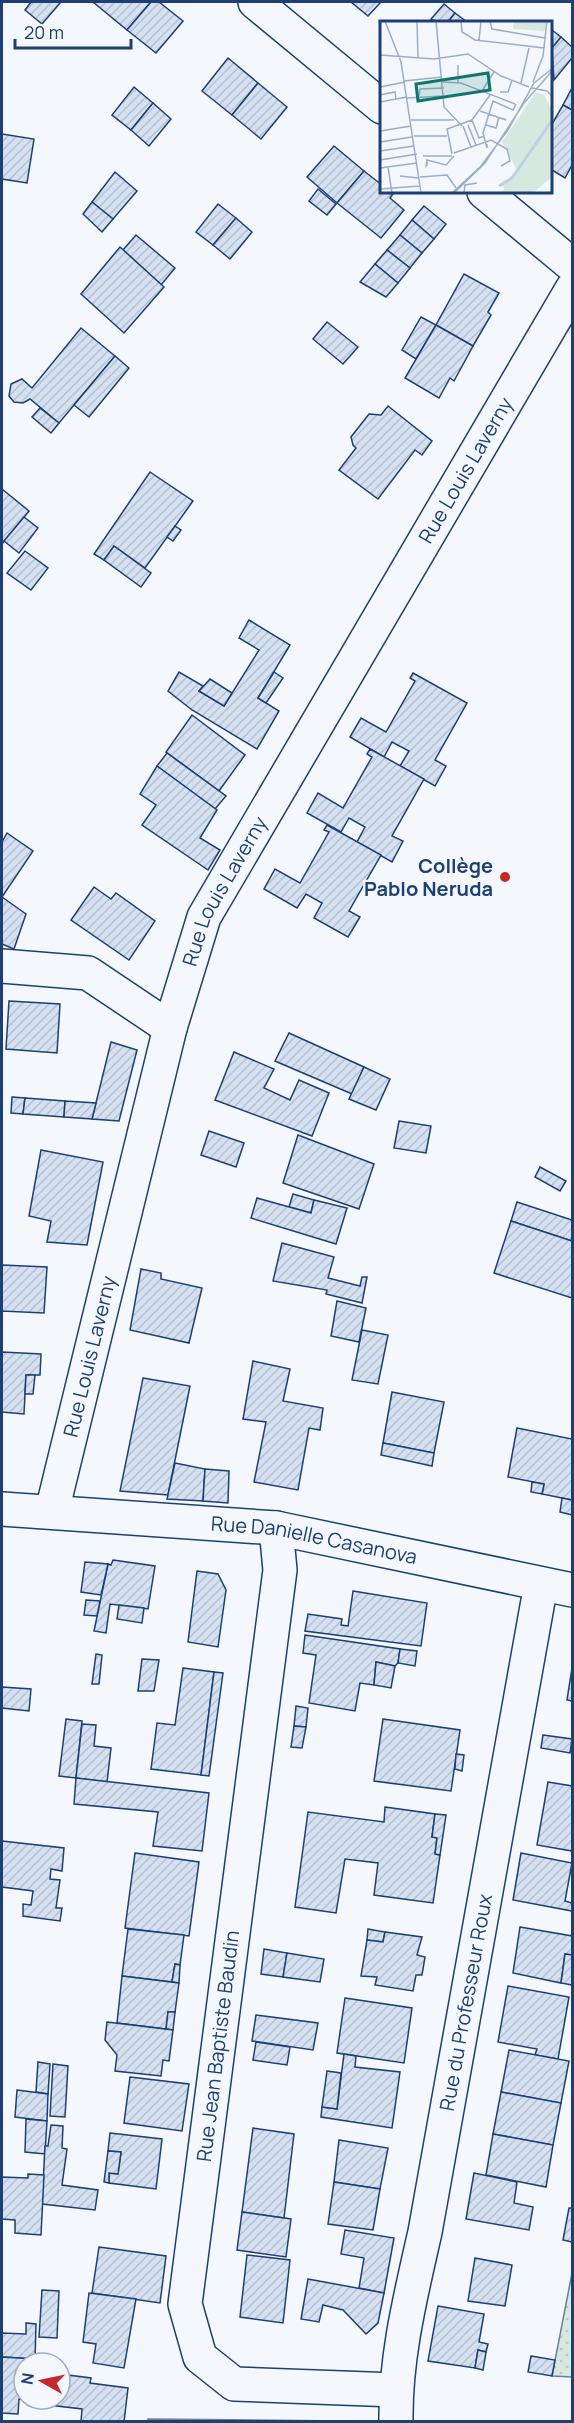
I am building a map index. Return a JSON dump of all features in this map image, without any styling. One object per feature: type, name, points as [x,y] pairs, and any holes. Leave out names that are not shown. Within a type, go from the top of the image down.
[{"type":"street","points":[[255,2],[380,105]]},
{"type":"street","points":[[486,194],[573,265]]},
{"type":"street","name":"Rue Louis Laverny","points":[[52,1511],[170,1028],[204,917],[573,289]]},
{"type":"street","points":[[2,966],[88,973],[170,1028]]},
{"type":"street","points":[[2,1509],[52,1511]]},
{"type":"street","name":"Rue Danielle Casanova","points":[[52,1511],[276,1528],[573,1590]]},
{"type":"street","name":"Rue Jean Baptiste Baudin","points":[[276,1528],[280,1570],[185,2304],[200,2357],[234,2384],[396,2406]]},
{"type":"street","name":"Rue du Professeur Roux","points":[[396,2406],[409,2300],[425,2232],[541,1584]]},
{"type":"shaded area","points":[[572,2273],[572,2377],[552,2376]]},
{"type":"shaded area","points":[[148,2419],[342,2421],[148,2421]]},
{"type":"building","points":[[31,2],[61,2],[42,24],[25,10]]},
{"type":"building","points":[[93,2],[151,2],[127,30]]},
{"type":"building","points":[[151,2],[159,2],[183,21],[156,53],[127,30]]},
{"type":"building","points":[[351,2],[381,2],[368,16]]},
{"type":"building","points":[[444,4],[455,13],[449,21],[431,19]]},
{"type":"building","points":[[455,13],[466,21],[449,21]]},
{"type":"building","points":[[553,31],[561,37],[553,47]]},
{"type":"building","points":[[561,37],[572,47],[572,58],[554,80],[553,64],[553,47]]},
{"type":"building","points":[[228,58],[258,83],[232,115],[202,91]]},
{"type":"building","points":[[258,83],[287,107],[261,139],[232,115]]},
{"type":"building","points":[[134,87],[153,103],[131,130],[112,115]]},
{"type":"building","points":[[572,88],[572,110],[563,105]]},
{"type":"building","points":[[153,103],[171,119],[149,146],[131,130]]},
{"type":"building","points":[[563,105],[572,110],[572,165],[565,178],[553,171],[553,122]]},
{"type":"building","points":[[2,134],[34,139],[27,183],[2,179]]},
{"type":"building","points":[[334,146],[364,171],[337,203],[307,177]]},
{"type":"building","points":[[364,171],[380,183],[380,194],[393,194],[390,198],[404,210],[381,238],[337,203]]},
{"type":"building","points":[[115,172],[137,191],[113,219],[92,202]]},
{"type":"building","points":[[318,189],[336,204],[327,215],[309,201]]},
{"type":"building","points":[[92,202],[113,219],[102,232],[83,214]]},
{"type":"building","points":[[218,204],[236,218],[213,245],[196,232]]},
{"type":"building","points":[[424,206],[446,224],[434,239],[412,220]]},
{"type":"building","points":[[236,218],[252,232],[230,259],[213,245]]},
{"type":"building","points":[[412,220],[434,239],[422,253],[400,235]]},
{"type":"building","points":[[136,235],[175,268],[161,285],[123,250]]},
{"type":"building","points":[[400,235],[422,253],[410,268],[387,250]]},
{"type":"building","points":[[120,247],[164,287],[124,333],[81,294]]},
{"type":"building","points":[[387,250],[410,268],[398,283],[375,264]]},
{"type":"building","points":[[375,264],[398,283],[386,297],[360,282]]},
{"type":"building","points":[[464,274],[499,293],[488,312],[491,315],[473,346],[436,325]]},
{"type":"building","points":[[421,317],[436,325],[416,359],[402,350]]},
{"type":"building","points":[[327,322],[358,347],[343,364],[313,339]]},
{"type":"building","points":[[436,325],[473,346],[454,381],[450,378],[439,398],[405,378]]},
{"type":"building","points":[[81,328],[115,356],[59,423],[30,399],[23,403],[14,402],[9,396],[11,384],[22,379],[32,388]]},
{"type":"building","points":[[115,356],[129,368],[89,417],[74,405]]},
{"type":"building","points":[[388,406],[432,441],[422,455],[415,450],[378,499],[339,470],[356,448],[351,437],[369,414],[381,415]]},
{"type":"building","points":[[40,408],[59,423],[51,433],[32,417]]},
{"type":"building","points":[[150,472],[193,501],[145,568],[114,546],[104,560],[94,554]]},
{"type":"building","points":[[2,489],[29,511],[2,544]]},
{"type":"building","points":[[24,517],[38,528],[19,553],[4,541]]},
{"type":"building","points":[[175,526],[181,530],[173,541],[167,537]]},
{"type":"building","points":[[114,546],[151,573],[141,587],[104,560]]},
{"type":"building","points":[[25,551],[48,568],[31,590],[7,573]]},
{"type":"building","points":[[249,620],[290,645],[258,698],[279,711],[257,749],[192,710],[168,691],[179,672],[203,686],[199,691],[224,706],[259,650],[239,638]]},
{"type":"building","points":[[274,672],[283,678],[266,703],[258,698]]},
{"type":"building","points":[[413,673],[467,703],[435,760],[446,766],[435,786],[400,766],[409,751],[392,742],[384,757],[350,737],[361,718],[386,732],[415,681],[410,678]]},
{"type":"building","points":[[210,679],[232,693],[224,706],[199,691]]},
{"type":"building","points":[[192,715],[245,755],[219,791],[166,752]]},
{"type":"building","points":[[370,749],[424,779],[392,836],[403,841],[392,862],[357,842],[365,827],[349,818],[341,832],[307,813],[318,793],[343,808],[372,757],[367,754]]},
{"type":"building","points":[[167,753],[226,796],[215,809],[157,766]]},
{"type":"building","points":[[157,766],[217,810],[200,838],[220,850],[208,870],[142,825],[156,805],[140,794]]},
{"type":"building","points":[[327,825],[381,855],[349,911],[360,917],[348,937],[314,918],[322,903],[306,894],[297,908],[264,889],[275,869],[300,883],[329,832],[324,830]]},
{"type":"building","points":[[7,833],[33,851],[2,897],[2,842]]},
{"type":"building","points":[[94,887],[111,899],[116,893],[155,921],[129,960],[71,920]]},
{"type":"building","points":[[2,897],[26,914],[14,949],[2,944]]},
{"type":"building","points":[[9,1001],[60,1004],[57,1053],[6,1049]]},
{"type":"building","points":[[289,1033],[364,1067],[352,1094],[275,1061]]},
{"type":"building","points":[[111,1042],[137,1050],[119,1121],[92,1119]]},
{"type":"building","points":[[234,1052],[274,1069],[264,1088],[290,1100],[299,1080],[329,1093],[312,1136],[215,1100]]},
{"type":"building","points":[[364,1067],[390,1079],[376,1110],[349,1099]]},
{"type":"building","points":[[12,1097],[25,1098],[23,1114],[11,1113]]},
{"type":"building","points":[[25,1098],[65,1101],[64,1117],[23,1114]]},
{"type":"building","points":[[65,1101],[96,1103],[92,1119],[64,1117]]},
{"type":"building","points":[[399,1121],[431,1126],[426,1153],[394,1148]]},
{"type":"building","points":[[209,1131],[244,1143],[236,1167],[201,1155]]},
{"type":"building","points":[[298,1135],[374,1164],[359,1209],[283,1183]]},
{"type":"building","points":[[41,1150],[103,1162],[87,1245],[47,1242],[51,1221],[29,1216]]},
{"type":"building","points":[[540,1167],[566,1181],[560,1191],[535,1177]]},
{"type":"building","points":[[293,1194],[314,1200],[311,1213],[289,1207]]},
{"type":"building","points":[[257,1198],[311,1213],[314,1200],[347,1208],[336,1244],[251,1218]]},
{"type":"building","points":[[517,1202],[572,1220],[572,1241],[511,1221]]},
{"type":"building","points":[[511,1221],[572,1241],[572,1298],[494,1273]]},
{"type":"building","points":[[282,1243],[334,1257],[328,1278],[360,1286],[362,1277],[367,1277],[362,1303],[326,1294],[327,1290],[273,1281]]},
{"type":"building","points":[[2,1265],[47,1267],[44,1313],[2,1311]]},
{"type":"building","points":[[141,1269],[161,1273],[161,1279],[202,1288],[189,1343],[130,1330]]},
{"type":"building","points":[[337,1301],[366,1308],[359,1342],[331,1336]]},
{"type":"building","points":[[362,1330],[388,1335],[378,1384],[352,1380]]},
{"type":"building","points":[[2,1352],[41,1354],[40,1375],[26,1375],[24,1414],[2,1412]]},
{"type":"building","points":[[253,1361],[290,1369],[283,1401],[323,1408],[320,1430],[309,1428],[298,1490],[254,1482],[266,1422],[243,1419]]},
{"type":"building","points":[[26,1375],[35,1375],[33,1394],[25,1394]]},
{"type":"building","points":[[143,1378],[190,1386],[168,1495],[120,1491]]},
{"type":"building","points":[[392,1392],[444,1402],[434,1453],[383,1443]]},
{"type":"building","points":[[517,1428],[572,1439],[572,1500],[542,1494],[544,1484],[508,1477]]},
{"type":"building","points":[[383,1443],[434,1453],[432,1466],[381,1455]]},
{"type":"building","points":[[175,1463],[205,1469],[203,1501],[167,1499]]},
{"type":"building","points":[[205,1469],[229,1471],[228,1503],[203,1501]]},
{"type":"building","points":[[532,1482],[544,1484],[542,1494],[531,1492]]},
{"type":"building","points":[[562,1498],[572,1500],[572,1515],[560,1512]]},
{"type":"building","points":[[113,1560],[155,1566],[148,1609],[110,1604],[106,1633],[94,1631],[108,1564],[111,1565]]},
{"type":"building","points":[[85,1562],[108,1564],[101,1595],[81,1592]]},
{"type":"building","points":[[197,1571],[218,1574],[226,1590],[218,1647],[188,1642]]},
{"type":"building","points":[[353,1591],[427,1603],[421,1646],[305,1631],[308,1614],[342,1619],[341,1625],[348,1626]]},
{"type":"building","points":[[86,1600],[100,1601],[97,1616],[84,1615]]},
{"type":"building","points":[[119,1605],[144,1608],[142,1623],[117,1619]]},
{"type":"building","points":[[305,1635],[400,1649],[398,1663],[395,1666],[376,1662],[374,1685],[360,1683],[355,1711],[309,1703],[316,1655],[303,1653]]},
{"type":"building","points":[[400,1649],[417,1651],[415,1666],[398,1663]]},
{"type":"building","points":[[96,1654],[102,1655],[99,1684],[92,1684]]},
{"type":"building","points":[[142,1659],[159,1660],[154,1691],[138,1691]]},
{"type":"building","points":[[376,1662],[395,1666],[391,1688],[374,1685]]},
{"type":"building","points":[[183,1668],[214,1672],[201,1775],[151,1769],[157,1723],[175,1725]]},
{"type":"building","points":[[572,1668],[572,1701],[567,1700]]},
{"type":"building","points":[[214,1672],[223,1673],[209,1776],[201,1775]]},
{"type":"building","points":[[2,1687],[31,1689],[29,1711],[2,1708]]},
{"type":"building","points":[[296,1706],[308,1708],[306,1727],[294,1726]]},
{"type":"building","points":[[66,1719],[82,1721],[76,1778],[59,1776]]},
{"type":"building","points":[[383,1719],[460,1730],[451,1791],[374,1781]]},
{"type":"building","points":[[82,1724],[96,1725],[94,1746],[111,1748],[107,1782],[76,1778]]},
{"type":"building","points":[[294,1726],[306,1727],[302,1748],[291,1747]]},
{"type":"building","points":[[543,1735],[572,1739],[570,1753],[541,1748]]},
{"type":"building","points":[[456,1754],[464,1755],[462,1771],[455,1769]]},
{"type":"building","points":[[76,1778],[209,1793],[202,1851],[153,1846],[158,1812],[74,1804]]},
{"type":"building","points":[[548,1782],[572,1786],[572,1851],[537,1845]]},
{"type":"building","points":[[385,1807],[435,1814],[432,1837],[437,1838],[435,1854],[440,1855],[433,1903],[374,1895],[378,1863],[345,1859],[336,1913],[295,1907],[308,1812],[384,1822]]},
{"type":"building","points":[[435,1814],[446,1815],[440,1855],[435,1854],[437,1838],[432,1837]]},
{"type":"building","points":[[2,1841],[64,1848],[62,1871],[51,1869],[50,1879],[60,1880],[56,1908],[62,1908],[60,1921],[23,1916],[23,1904],[31,1905],[33,1891],[2,1887]]},
{"type":"building","points":[[135,1853],[199,1862],[189,1936],[125,1928]]},
{"type":"building","points":[[521,1853],[572,1863],[565,1901],[572,1903],[572,1911],[513,1900]]},
{"type":"building","points":[[520,1927],[572,1936],[572,1955],[565,1954],[561,1983],[513,1973]]},
{"type":"building","points":[[128,1929],[184,1935],[180,1965],[175,1964],[172,1982],[122,1976]]},
{"type":"building","points":[[368,1929],[385,1932],[383,1942],[367,1940]]},
{"type":"building","points":[[385,1932],[422,1937],[417,1955],[425,1957],[422,1975],[416,1975],[413,1991],[375,1985],[377,1977],[361,1976],[367,1940],[383,1942]]},
{"type":"building","points":[[264,1949],[287,1953],[283,1977],[261,1974]]},
{"type":"building","points":[[287,1953],[324,1959],[320,1982],[283,1977]]},
{"type":"building","points":[[565,1954],[572,1955],[572,1985],[561,1983]]},
{"type":"building","points":[[175,1964],[180,1965],[179,1983],[172,1982]]},
{"type":"building","points":[[122,1976],[179,1983],[175,2012],[168,2012],[166,2029],[117,2023]]},
{"type":"building","points":[[508,1986],[569,1997],[558,2059],[535,2055],[537,2049],[498,2042]]},
{"type":"building","points":[[345,1998],[412,2008],[404,2063],[337,2053]]},
{"type":"building","points":[[168,2012],[175,2012],[173,2030],[166,2029]]},
{"type":"building","points":[[256,2015],[318,2023],[313,2050],[252,2041]]},
{"type":"building","points":[[107,2022],[173,2030],[169,2061],[163,2060],[161,2076],[115,2071],[117,2055],[105,2040]]},
{"type":"building","points":[[256,2042],[290,2047],[287,2065],[253,2060]]},
{"type":"building","points":[[509,2050],[569,2061],[561,2103],[501,2092]]},
{"type":"building","points":[[344,2054],[356,2056],[355,2067],[400,2072],[392,2128],[321,2117],[322,2107],[337,2109]]},
{"type":"building","points":[[38,2062],[50,2064],[48,2094],[36,2092]]},
{"type":"building","points":[[53,2064],[68,2066],[65,2117],[50,2116]]},
{"type":"building","points":[[327,2071],[341,2073],[337,2109],[322,2107]]},
{"type":"building","points":[[130,2077],[189,2084],[182,2131],[124,2123]]},
{"type":"building","points":[[17,2090],[48,2094],[47,2121],[15,2117]]},
{"type":"building","points":[[501,2092],[561,2103],[553,2145],[493,2134]]},
{"type":"building","points":[[26,2119],[47,2121],[45,2154],[25,2152]]},
{"type":"building","points":[[51,2125],[63,2126],[62,2148],[67,2149],[62,2185],[98,2190],[95,2210],[42,2204],[45,2146],[48,2146]]},
{"type":"building","points":[[253,2128],[294,2134],[284,2218],[242,2212]]},
{"type":"building","points":[[110,2133],[162,2139],[156,2189],[109,2183],[109,2173],[118,2174],[121,2152],[108,2151]]},
{"type":"building","points":[[493,2134],[553,2145],[546,2187],[486,2175]]},
{"type":"building","points":[[339,2140],[388,2148],[380,2189],[334,2182]]},
{"type":"building","points":[[108,2151],[121,2152],[118,2174],[109,2173],[109,2183],[104,2182]]},
{"type":"building","points":[[474,2173],[517,2182],[514,2203],[533,2207],[529,2230],[466,2219]]},
{"type":"building","points":[[28,2174],[44,2175],[41,2235],[15,2233],[15,2220],[2,2219],[2,2177],[28,2178]]},
{"type":"building","points":[[334,2182],[380,2189],[373,2230],[328,2224]]},
{"type":"building","points":[[569,2208],[572,2208],[572,2242],[563,2240]]},
{"type":"building","points":[[242,2212],[291,2219],[286,2257],[237,2250]]},
{"type":"building","points":[[345,2230],[394,2238],[384,2293],[359,2288],[364,2258],[341,2254]]},
{"type":"building","points":[[99,2247],[166,2256],[160,2303],[92,2293]]},
{"type":"building","points":[[247,2255],[290,2260],[283,2323],[240,2317]]},
{"type":"building","points":[[475,2258],[512,2265],[505,2306],[468,2301]]},
{"type":"building","points":[[308,2279],[384,2293],[378,2323],[366,2334],[343,2310],[323,2305],[319,2322],[301,2319]]},
{"type":"building","points":[[42,2290],[59,2291],[57,2338],[39,2337]]},
{"type":"building","points":[[89,2293],[136,2299],[124,2368],[93,2363],[96,2344],[83,2342]]},
{"type":"building","points":[[438,2306],[484,2314],[479,2342],[488,2344],[486,2352],[478,2350],[475,2368],[428,2361]]},
{"type":"building","points":[[26,2323],[36,2324],[35,2351],[12,2351],[12,2358],[2,2357],[2,2333],[26,2334]]},
{"type":"building","points":[[478,2350],[486,2352],[483,2370],[475,2368]]},
{"type":"building","points":[[531,2356],[555,2360],[552,2376],[528,2372]]},
{"type":"building","points":[[2,2357],[12,2358],[12,2411],[18,2411],[18,2414],[2,2413]]},
{"type":"building","points":[[72,2376],[91,2378],[90,2383],[128,2388],[124,2422],[81,2422],[82,2409],[72,2408]]},
{"type":"place","name":"Collège Pablo Neruda","points":[[505,877]]}]
